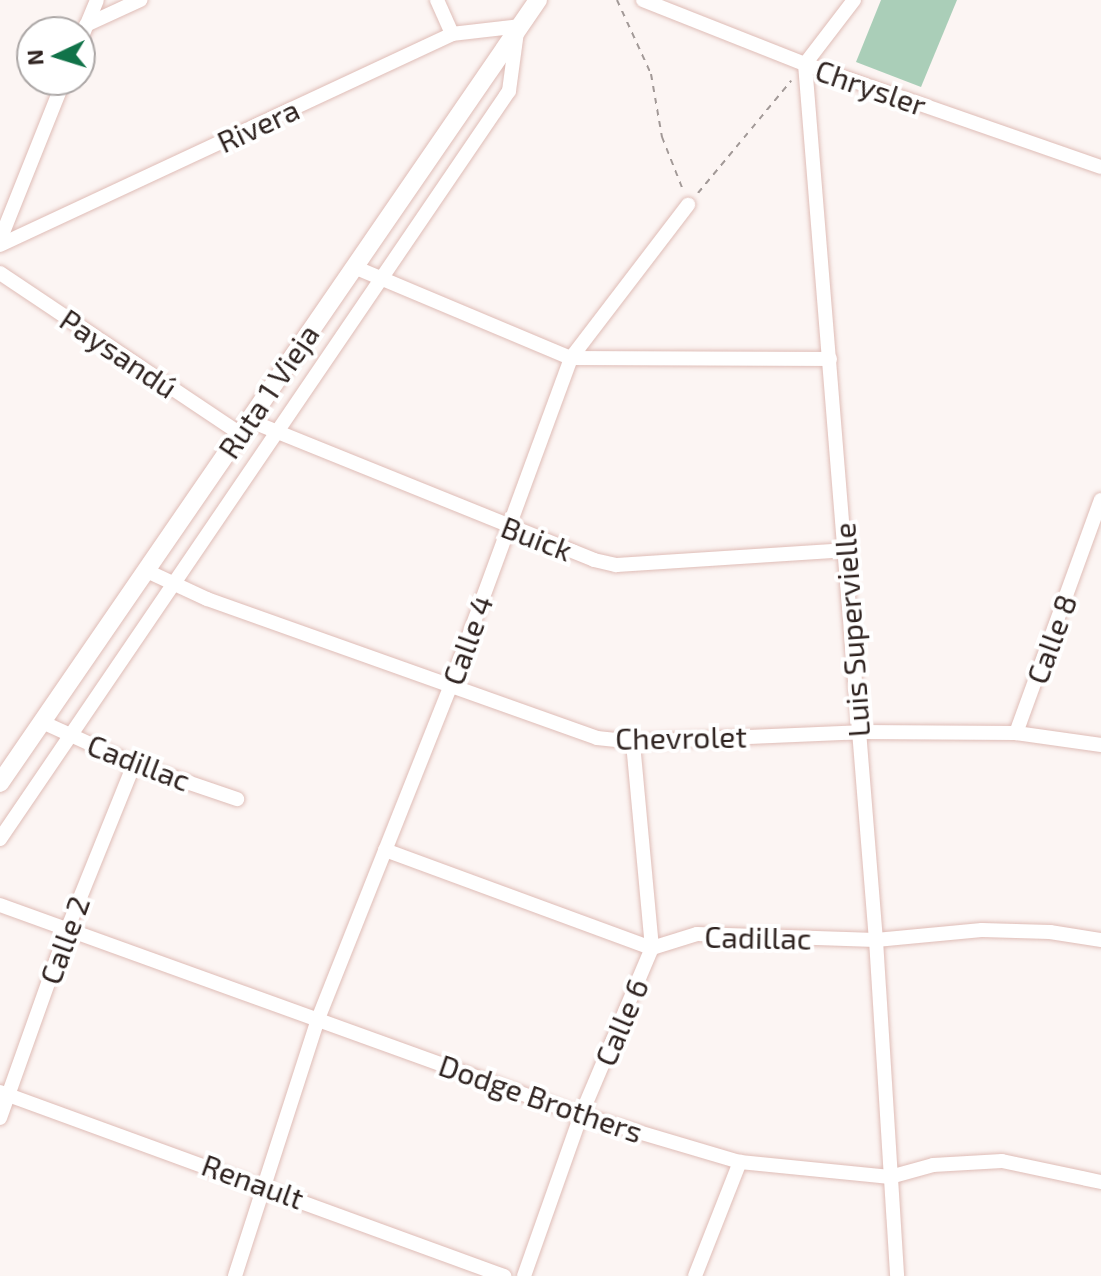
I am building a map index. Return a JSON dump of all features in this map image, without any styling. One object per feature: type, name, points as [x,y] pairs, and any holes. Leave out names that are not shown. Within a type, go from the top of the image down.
[{"type":"street","points":[[96,20],[140,0]]},
{"type":"street","points":[[437,0],[452,34]]},
{"type":"street","name":"Ruta 1 Vieja","points":[[0,783],[538,0]]},
{"type":"street","name":"Chrysler","points":[[643,0],[805,64],[1101,167]]},
{"type":"street","points":[[805,64],[854,0]]},
{"type":"street","points":[[0,839],[509,91],[519,28]]},
{"type":"street","name":"Rivera","points":[[0,242],[452,34],[519,28]]},
{"type":"street","name":"Luis Supervielle","points":[[805,64],[876,940],[897,1276]]},
{"type":"street","points":[[0,242],[58,96]]},
{"type":"street","name":"Calle 4","points":[[235,1276],[268,1185],[318,1019],[450,687],[571,358],[688,205]]},
{"type":"street","points":[[354,267],[571,358],[830,359]]},
{"type":"street","name":"Paysandú","points":[[0,273],[243,426]]},
{"type":"street","name":"Buick","points":[[243,426],[275,434],[508,527],[616,565],[845,550]]},
{"type":"street","name":"Calle 8","points":[[1016,733],[1101,500]]},
{"type":"street","points":[[1085,545],[1101,549]]},
{"type":"street","name":"Chevrolet","points":[[147,571],[450,687],[597,738],[633,742],[859,732],[1016,733],[1101,745]]},
{"type":"street","name":"Cadillac","points":[[42,722],[134,764],[237,799]]},
{"type":"street","points":[[385,850],[652,948],[633,742]]},
{"type":"street","name":"Calle 2","points":[[0,1118],[4,1093],[134,764]]},
{"type":"street","name":"Dodge Brothers","points":[[0,905],[581,1115],[740,1162],[890,1177],[933,1165],[1002,1161],[1101,1182]]},
{"type":"street","name":"Cadillac","points":[[652,948],[697,934],[876,940],[982,930],[1050,932],[1101,940]]},
{"type":"street","name":"Calle 6","points":[[524,1276],[581,1115],[652,948]]},
{"type":"street","name":"Renault","points":[[4,1093],[268,1185],[504,1276]]},
{"type":"street","points":[[695,1276],[740,1162]]},
{"type":"path","points":[[617,0],[651,74],[662,137],[688,205],[805,64]]},
{"type":"green space","points":[[881,0],[957,0],[921,87],[856,62]]}]
